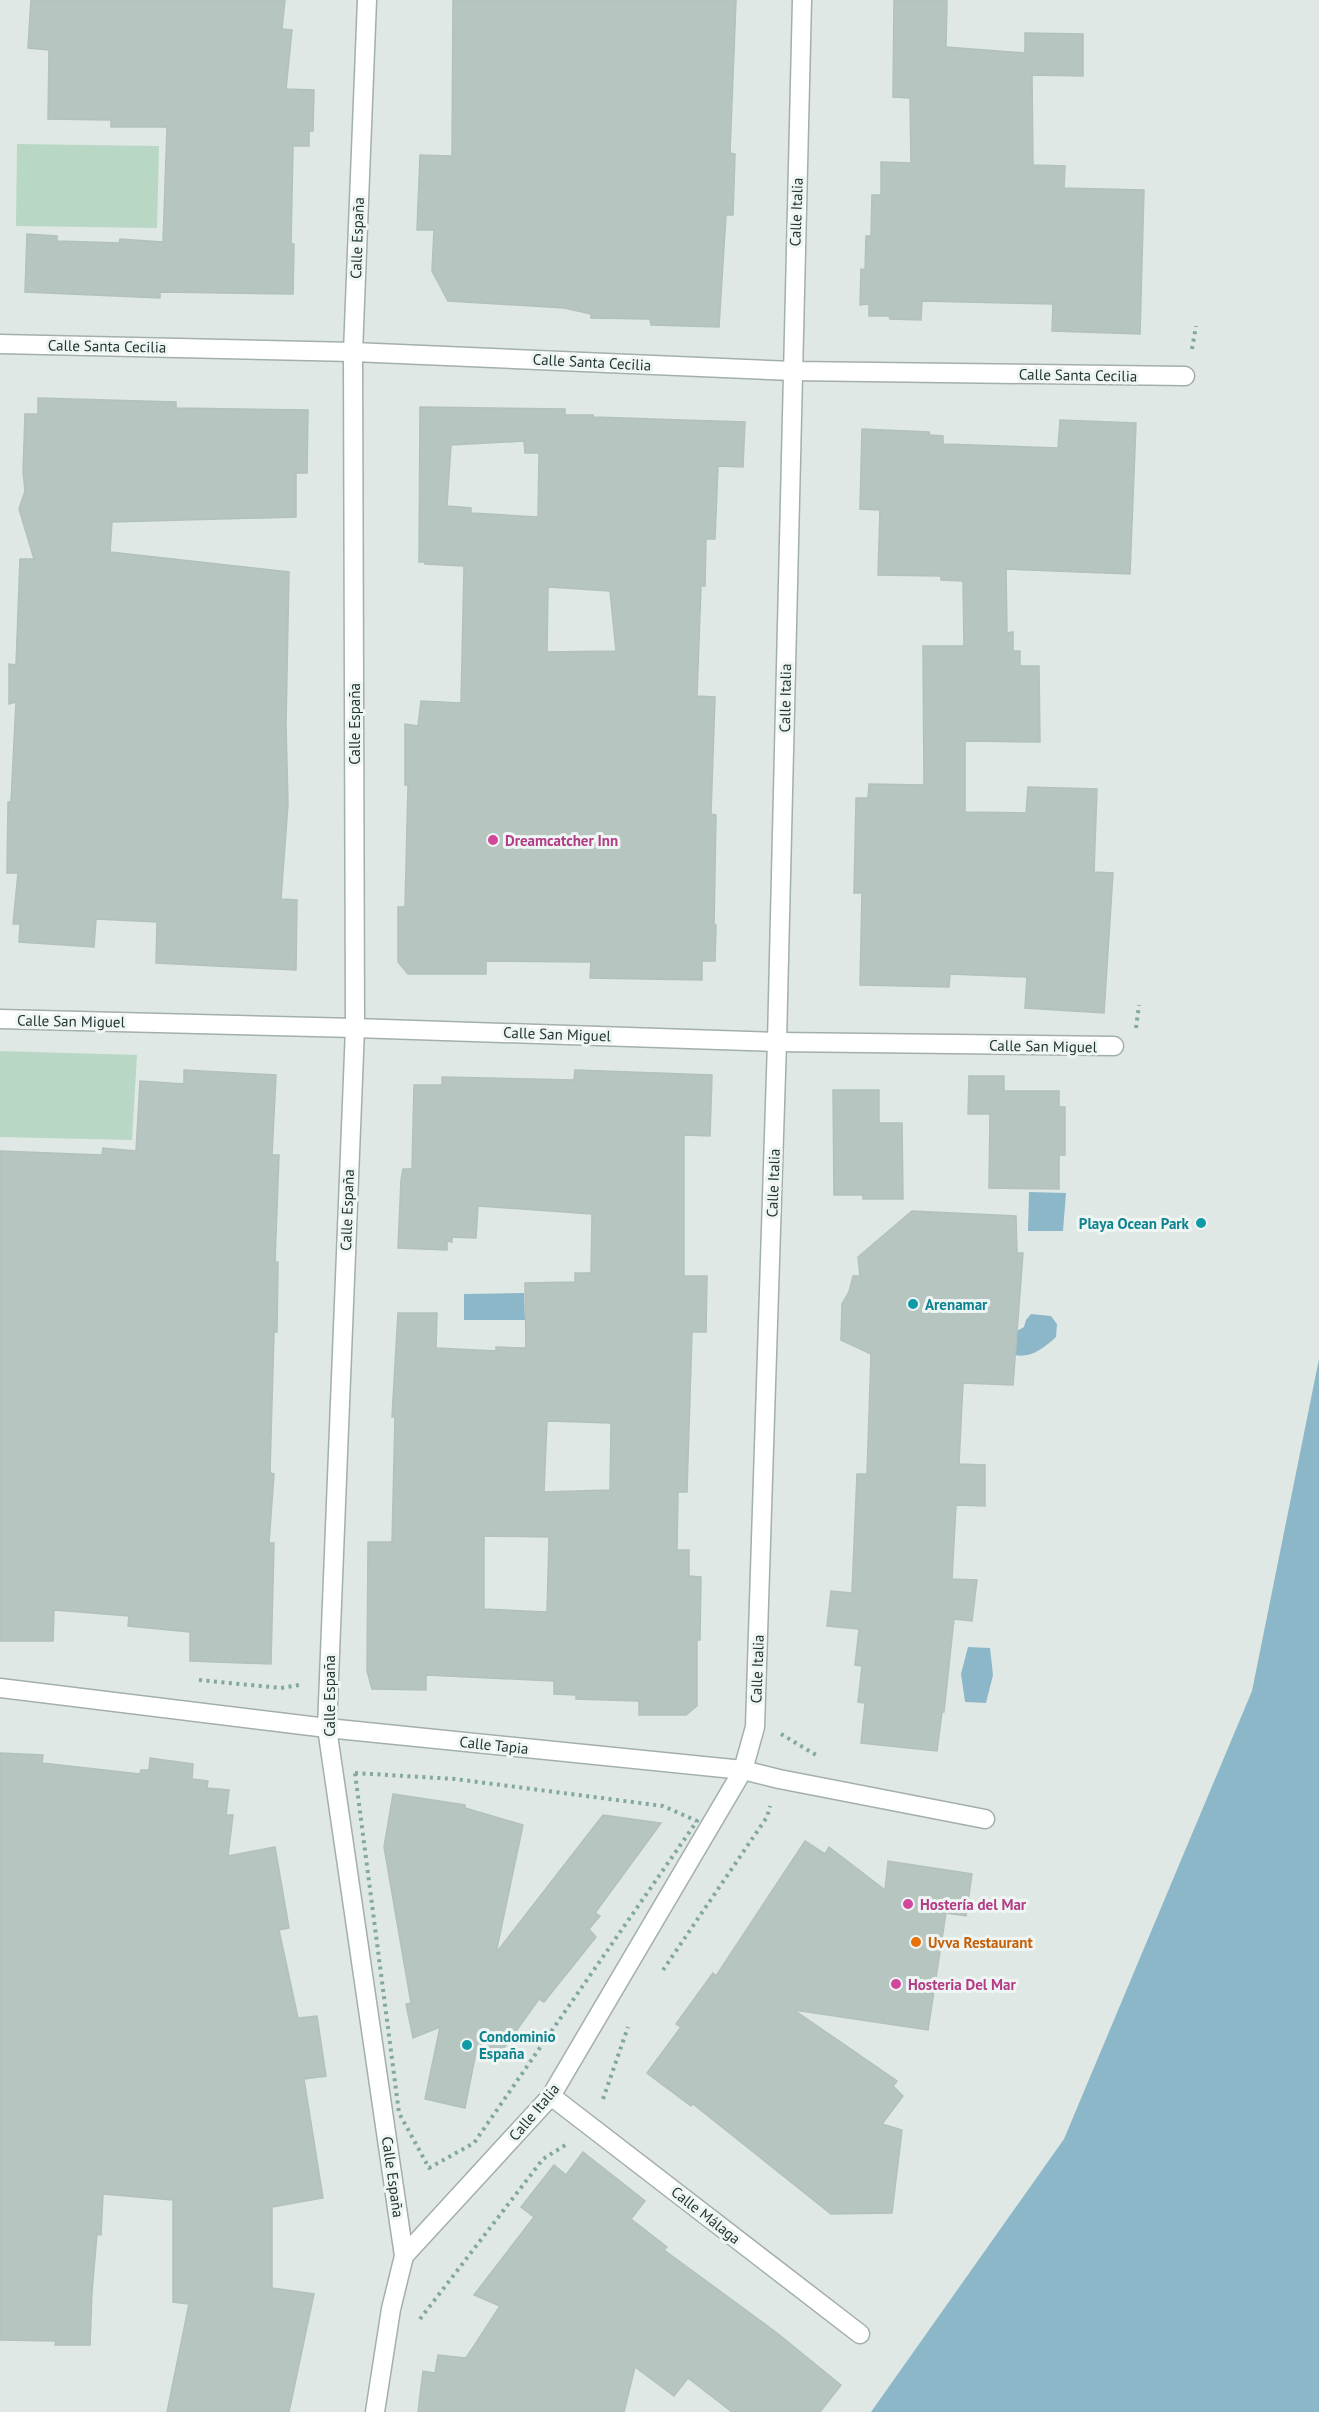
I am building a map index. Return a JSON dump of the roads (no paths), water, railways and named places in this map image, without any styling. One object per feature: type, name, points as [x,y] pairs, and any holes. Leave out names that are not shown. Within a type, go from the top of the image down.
[{"type":"street","name":"Calle España","points":[[367,0],[353,351],[355,1028],[327,1728],[404,2256],[391,2309],[375,2412]]},
{"type":"street","name":"Calle Italia","points":[[404,2256],[551,2096],[743,1770],[755,1727],[777,1042],[802,0]]},
{"type":"street","name":"Calle Santa Cecilia","points":[[0,344],[353,351],[792,371],[1185,376]]},
{"type":"street","name":"Calle San Miguel","points":[[0,1019],[777,1042],[1114,1047]]},
{"type":"street","name":"Calle Tapia","points":[[0,1688],[327,1728],[743,1770],[985,1819]]},
{"type":"street","name":"Calle Málaga","points":[[551,2096],[860,2334]]},
{"type":"water","points":[[1029,1192],[1066,1193],[1063,1231],[1028,1231]]},
{"type":"water","points":[[524,1293],[525,1320],[464,1320],[464,1294]]},
{"type":"water","points":[[1031,1314],[1051,1316],[1057,1324],[1056,1337],[1028,1355],[1008,1353],[1010,1335],[1024,1327]]},
{"type":"water","points":[[1319,1359],[1319,2412],[871,2412],[1064,2139],[1252,1691]]},
{"type":"water","points":[[968,1647],[990,1648],[993,1675],[986,1703],[965,1702],[961,1674]]},
{"type":"place","name":"Dreamcatcher Inn","points":[[493,840]]},
{"type":"place","name":"Playa Ocean Park","points":[[1201,1223]]},
{"type":"place","name":"Arenamar","points":[[913,1304]]},
{"type":"place","name":"Hostería del Mar","points":[[908,1904]]},
{"type":"place","name":"Uvva Restaurant","points":[[916,1942]]},
{"type":"place","name":"Hosteria Del Mar","points":[[896,1984]]},
{"type":"place","name":"Condominio España","points":[[467,2045]]}]
